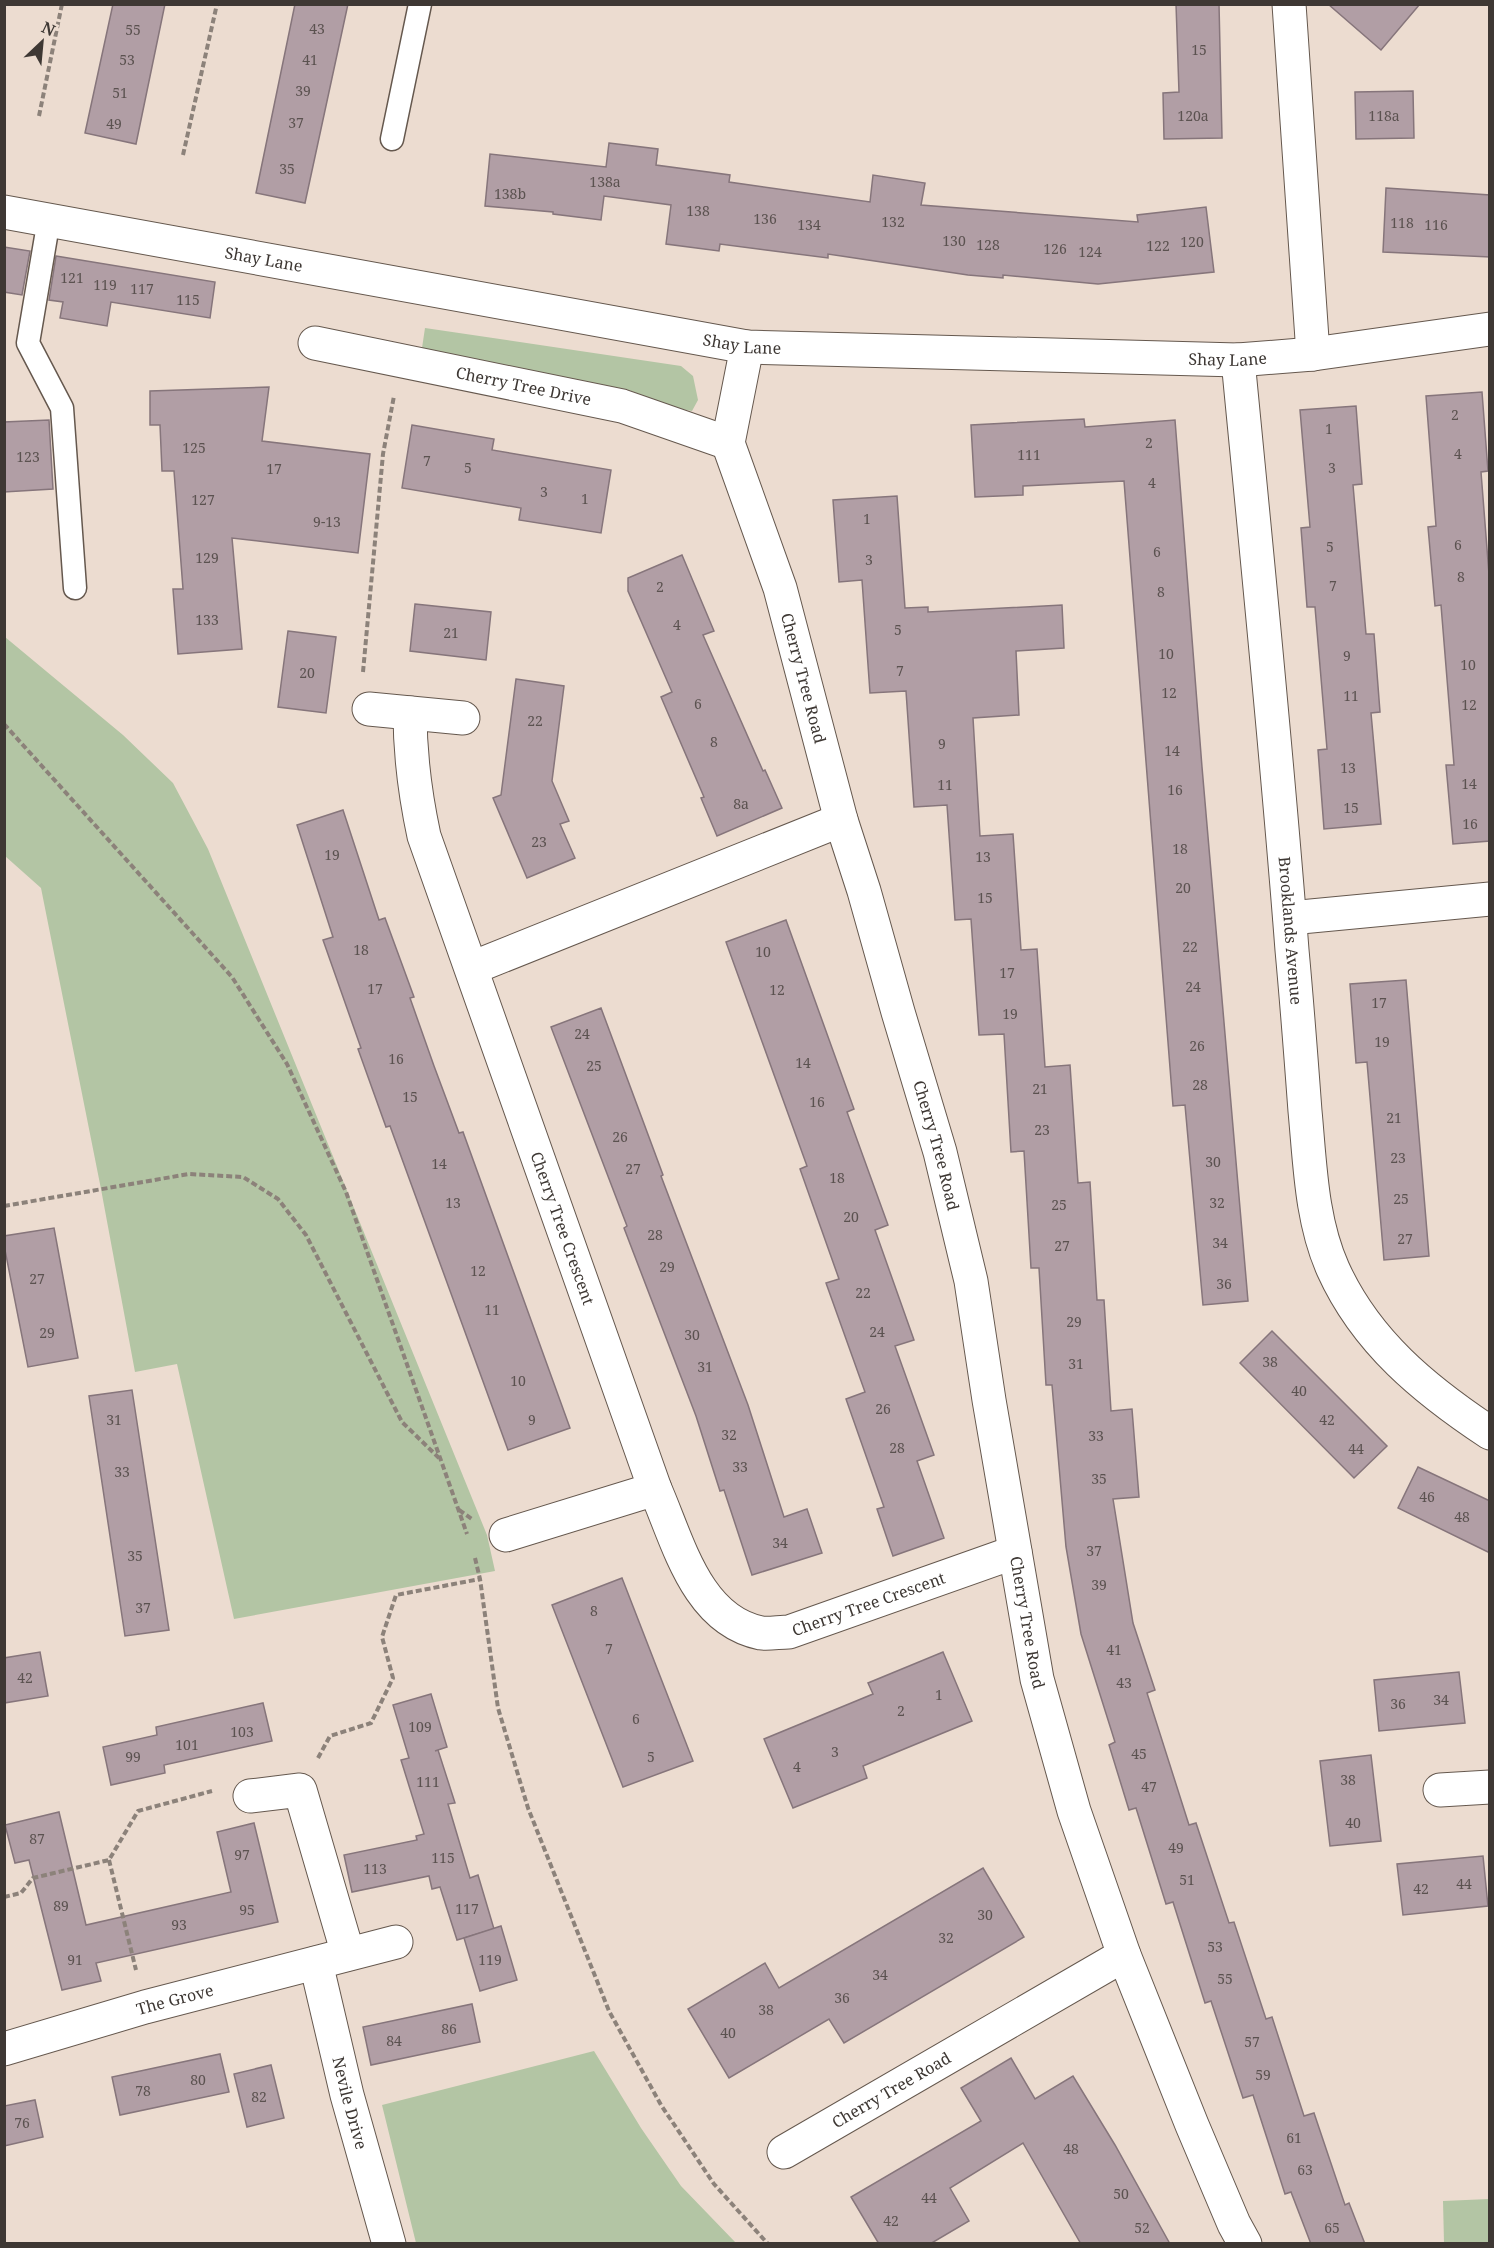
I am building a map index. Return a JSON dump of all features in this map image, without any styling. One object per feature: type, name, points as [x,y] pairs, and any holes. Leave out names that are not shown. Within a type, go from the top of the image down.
[{"type":"street","points":[[1289,4],[1313,354]]},
{"type":"street","name":"Shay Lane","points":[[4,212],[747,347],[1239,360],[1313,354],[1490,329]]},
{"type":"street","name":"Cherry Tree Drive","points":[[315,343],[622,406],[728,443]]},
{"type":"street","points":[[728,443],[747,347]]},
{"type":"street","name":"Brooklands Avenue","points":[[1239,360],[1290,918],[1309,1159],[1317,1217],[1333,1268],[1362,1318],[1398,1362],[1437,1397],[1490,1433]]},
{"type":"street","name":"Cherry Tree Road","points":[[728,443],[780,588],[841,820],[940,1152],[971,1281],[1036,1679],[1074,1811],[1124,1955],[1192,2125],[1234,2224],[1245,2244]]},
{"type":"street","points":[[369,709],[463,718]]},
{"type":"street","name":"Cherry Tree Crescent","points":[[410,713],[414,790],[424,836],[655,1489],[695,1583],[712,1606],[736,1624],[762,1633],[789,1632],[1015,1552]]},
{"type":"street","points":[[472,968],[841,820]]},
{"type":"street","points":[[1290,918],[1490,899]]},
{"type":"street","points":[[506,1535],[655,1489]]},
{"type":"street","points":[[1440,1790],[1490,1787]]},
{"type":"street","points":[[250,1796],[300,1790],[348,1954]]},
{"type":"street","name":"The Grove","points":[[4,2049],[145,2007],[396,1942]]},
{"type":"street","name":"Cherry Tree Road","points":[[784,2152],[1124,1955]]},
{"type":"street","name":"Nevile Drive","points":[[316,1963],[347,2095],[388,2244]]},
{"type":"lane","points":[[392,139],[420,4]]},
{"type":"lane","points":[[50,219],[28,343],[62,408],[75,588]]},
{"type":"path","points":[[39,116],[62,4]]},
{"type":"path","points":[[183,155],[217,4]]},
{"type":"path","points":[[369,709],[362,684],[383,454],[400,360]]},
{"type":"path","points":[[4,724],[232,977],[287,1064],[346,1192],[470,1541]]},
{"type":"path","points":[[4,1206],[189,1174],[243,1177],[278,1199],[306,1235],[402,1422],[440,1459]]},
{"type":"path","points":[[472,1550],[480,1579],[498,1708],[528,1808],[609,2011],[661,2105],[714,2184],[768,2244]]},
{"type":"path","points":[[300,1790],[330,1736],[371,1723],[380,1705],[393,1678],[382,1637],[396,1594],[480,1579]]},
{"type":"path","points":[[145,2007],[109,1860],[138,1811],[219,1789],[250,1796]]},
{"type":"path","points":[[4,1897],[21,1893],[33,1878],[109,1860]]},
{"type":"green space","points":[[425,328],[681,366],[693,376],[698,400],[692,411],[669,407],[629,390],[422,348]]},
{"type":"green space","points":[[5,637],[123,735],[173,783],[208,849],[487,1535],[495,1571],[234,1619],[177,1364],[135,1372],[41,888],[5,856]]},
{"type":"green space","points":[[594,2051],[641,2128],[681,2186],[736,2243],[416,2243],[382,2105]]},
{"type":"green space","points":[[1489,2199],[1489,2243],[1444,2243],[1443,2201]]},
{"type":"building","points":[[113,4],[165,4],[136,144],[85,133]]},
{"type":"building","points":[[295,4],[348,4],[305,203],[256,193]]},
{"type":"building","points":[[1176,4],[1219,4],[1222,138],[1164,139],[1163,93],[1179,92]]},
{"type":"building","points":[[1328,4],[1420,4],[1381,50]]},
{"type":"building","points":[[1413,91],[1414,138],[1356,139],[1355,92]]},
{"type":"building","points":[[609,143],[658,149],[656,165],[730,175],[729,182],[870,202],[873,175],[925,183],[921,205],[1138,222],[1137,215],[1206,207],[1214,272],[1098,284],[1003,275],[1003,278],[968,275],[828,254],[828,258],[720,244],[719,251],[666,244],[671,205],[604,196],[601,220],[553,214],[553,212],[485,206],[490,154],[606,167]]},
{"type":"building","points":[[1386,188],[1490,195],[1490,257],[1383,252]]},
{"type":"building","points":[[4,247],[30,251],[22,295],[4,292]]},
{"type":"building","points":[[56,256],[215,282],[210,318],[111,302],[107,326],[60,318],[63,302],[49,300]]},
{"type":"building","points":[[269,387],[262,441],[370,454],[358,553],[232,538],[242,649],[178,654],[173,589],[183,589],[174,471],[162,471],[160,425],[150,425],[150,391]]},
{"type":"building","points":[[1482,392],[1488,471],[1481,472],[1490,587],[1490,841],[1453,844],[1446,765],[1454,765],[1441,605],[1435,606],[1428,527],[1436,526],[1426,396]]},
{"type":"building","points":[[1356,406],[1362,484],[1353,485],[1366,634],[1374,634],[1380,712],[1371,713],[1381,824],[1324,829],[1318,750],[1327,749],[1315,607],[1307,607],[1301,528],[1310,527],[1300,410]]},
{"type":"building","points":[[1084,419],[1085,427],[1175,420],[1248,1301],[1203,1305],[1185,1105],[1173,1106],[1124,481],[1023,486],[1023,495],[975,497],[971,425]]},
{"type":"building","points":[[49,420],[53,489],[4,492],[4,422]]},
{"type":"building","points":[[412,425],[494,439],[492,450],[611,470],[601,533],[519,520],[521,508],[402,488]]},
{"type":"building","points":[[897,496],[905,608],[928,607],[928,612],[1062,605],[1064,648],[1016,651],[1019,715],[973,718],[980,836],[1013,834],[1021,950],[1037,949],[1045,1067],[1070,1065],[1078,1183],[1090,1182],[1097,1300],[1104,1300],[1111,1411],[1132,1409],[1139,1497],[1113,1499],[1133,1623],[1155,1690],[1147,1693],[1189,1825],[1196,1823],[1229,1923],[1234,1922],[1266,2019],[1272,2017],[1304,2116],[1314,2113],[1345,2205],[1349,2203],[1365,2244],[1311,2244],[1291,2192],[1285,2194],[1253,2095],[1243,2098],[1211,2001],[1205,2003],[1173,1902],[1166,1904],[1136,1808],[1129,1810],[1109,1745],[1115,1742],[1081,1634],[1066,1547],[1052,1385],[1046,1385],[1039,1268],[1031,1268],[1024,1151],[1011,1152],[1004,1034],[979,1035],[971,919],[955,920],[947,805],[914,807],[906,691],[870,693],[862,580],[839,582],[833,500]]},
{"type":"building","points":[[682,555],[714,631],[703,635],[763,771],[765,770],[782,808],[717,836],[701,798],[704,797],[661,697],[672,692],[628,591],[628,578]]},
{"type":"building","points":[[415,604],[491,612],[486,660],[410,651]]},
{"type":"building","points":[[288,631],[336,637],[326,713],[278,707]]},
{"type":"building","points":[[516,679],[564,686],[552,781],[569,821],[560,824],[575,858],[527,878],[493,798],[501,795]]},
{"type":"building","points":[[343,810],[379,920],[385,918],[414,997],[410,998],[434,1066],[459,1133],[463,1132],[570,1428],[508,1450],[390,1126],[386,1127],[323,940],[333,937],[297,825]]},
{"type":"building","points":[[786,920],[854,1109],[847,1112],[888,1225],[875,1230],[914,1340],[895,1346],[934,1455],[917,1461],[944,1538],[893,1556],[877,1509],[884,1507],[846,1399],[865,1392],[826,1283],[839,1279],[800,1169],[807,1166],[726,942]]},
{"type":"building","points":[[1406,980],[1429,1256],[1384,1260],[1367,1062],[1356,1063],[1350,984]]},
{"type":"building","points":[[601,1008],[663,1175],[661,1176],[748,1405],[784,1517],[807,1509],[822,1553],[752,1575],[724,1490],[720,1491],[696,1416],[624,1228],[627,1226],[551,1027]]},
{"type":"building","points":[[54,1228],[78,1358],[28,1367],[4,1236]]},
{"type":"building","points":[[1272,1331],[1387,1446],[1354,1478],[1240,1363]]},
{"type":"building","points":[[132,1390],[169,1630],[125,1636],[89,1396]]},
{"type":"building","points":[[1418,1467],[1490,1501],[1490,1553],[1398,1508]]},
{"type":"building","points":[[622,1578],[693,1761],[623,1787],[552,1605]]},
{"type":"building","points":[[40,1652],[48,1696],[4,1703],[4,1658]]},
{"type":"building","points":[[943,1652],[972,1721],[863,1766],[867,1778],[793,1808],[764,1739],[873,1694],[868,1683]]},
{"type":"building","points":[[1459,1672],[1465,1723],[1379,1731],[1374,1680]]},
{"type":"building","points":[[431,1694],[447,1747],[438,1750],[455,1803],[448,1804],[470,1878],[478,1875],[494,1929],[457,1940],[440,1887],[432,1889],[429,1876],[352,1892],[344,1855],[417,1840],[416,1836],[424,1834],[401,1760],[409,1758],[393,1705]]},
{"type":"building","points":[[263,1703],[272,1741],[164,1765],[165,1773],[111,1785],[103,1747],[157,1735],[156,1727]]},
{"type":"building","points":[[1371,1755],[1381,1841],[1330,1846],[1320,1761]]},
{"type":"building","points":[[59,1812],[86,1925],[231,1892],[217,1832],[254,1823],[278,1922],[96,1963],[101,1981],[62,1990],[29,1860],[15,1863],[5,1825]]},
{"type":"building","points":[[1483,1856],[1488,1906],[1403,1915],[1397,1864]]},
{"type":"building","points":[[983,1868],[1024,1937],[844,2043],[829,2019],[729,2078],[688,2009],[765,1963],[779,1988]]},
{"type":"building","points":[[501,1926],[517,1980],[480,1991],[464,1938]]},
{"type":"building","points":[[472,2004],[480,2042],[371,2065],[363,2027]]},
{"type":"building","points":[[220,2054],[229,2092],[120,2115],[112,2077]]},
{"type":"building","points":[[1011,2058],[1035,2099],[1073,2076],[1115,2145],[1170,2244],[1081,2244],[1023,2143],[950,2188],[969,2221],[930,2244],[879,2244],[851,2197],[981,2121],[961,2088]]},
{"type":"building","points":[[271,2065],[284,2118],[247,2127],[234,2074]]},
{"type":"building","points":[[35,2100],[43,2137],[4,2146],[4,2106]]}]
